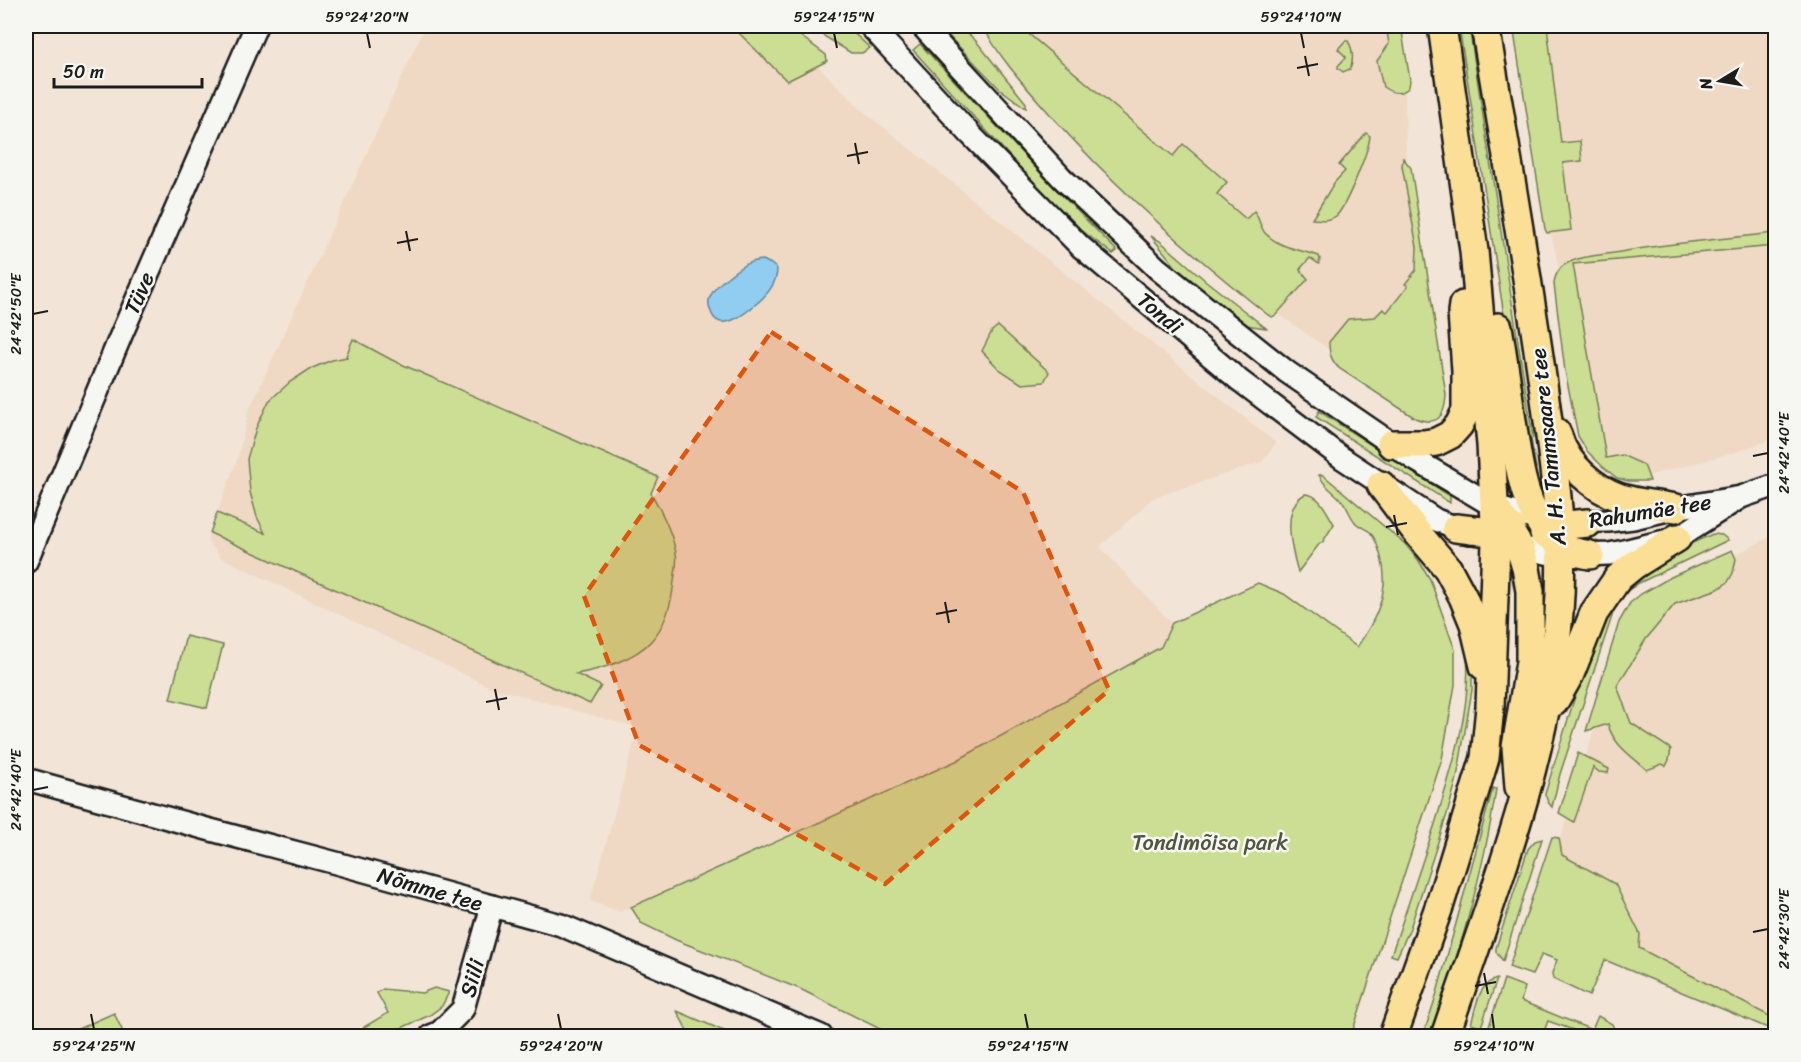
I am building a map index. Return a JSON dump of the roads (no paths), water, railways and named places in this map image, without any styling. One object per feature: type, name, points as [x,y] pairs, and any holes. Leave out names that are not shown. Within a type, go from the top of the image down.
[{"type":"main road","points":[[1393,1036],[1440,904],[1485,758],[1490,708],[1495,592],[1503,567],[1503,531],[1474,251],[1442,26]]},
{"type":"main road","name":"A. H. Tammsaare tee","points":[[1445,1036],[1501,871],[1545,718],[1560,610],[1554,533],[1546,510],[1553,499],[1556,482],[1529,286],[1485,26]]},
{"type":"main road","points":[[1391,444],[1436,442],[1454,431],[1466,411],[1466,371],[1461,312],[1474,251]]},
{"type":"main road","points":[[1474,251],[1497,318],[1520,472],[1554,533],[1571,551],[1590,555]]},
{"type":"main road","points":[[1546,405],[1564,451],[1590,481],[1606,492],[1627,500],[1676,508]]},
{"type":"main road","points":[[1381,485],[1448,569],[1463,597],[1484,667],[1490,708]]},
{"type":"main road","points":[[1456,528],[1554,533],[1588,523]]},
{"type":"main road","points":[[1503,531],[1526,568],[1530,610],[1530,662],[1516,747],[1520,809]]},
{"type":"main road","points":[[1545,718],[1570,674],[1594,613],[1618,578],[1677,538]]},
{"type":"street","name":"Tüve","points":[[26,562],[122,333],[256,26]]},
{"type":"street","name":"Tondi","points":[[870,26],[971,135],[1082,247],[1239,380],[1322,443],[1436,520],[1456,528]]},
{"type":"street","name":"Tondi","points":[[922,26],[1062,178],[1158,268],[1263,354],[1414,459],[1503,531],[1554,533]]},
{"type":"street","name":"Rahumäe tee","points":[[1588,523],[1633,518],[1741,497],[1776,485]]},
{"type":"street","name":"Rahumäe tee","points":[[1590,555],[1624,551],[1677,538],[1741,497]]},
{"type":"street","name":"Nõmme tee","points":[[26,779],[561,926],[821,1036]]},
{"type":"street","name":"Siili","points":[[430,1036],[440,1032],[463,1009],[492,906]]},
{"type":"water","points":[[763,260],[777,269],[775,280],[767,293],[760,301],[733,320],[720,322],[715,319],[709,303],[715,289],[742,267]]},
{"type":"park label","name":"Tondimõisa park","points":[[1210,842]]}]
